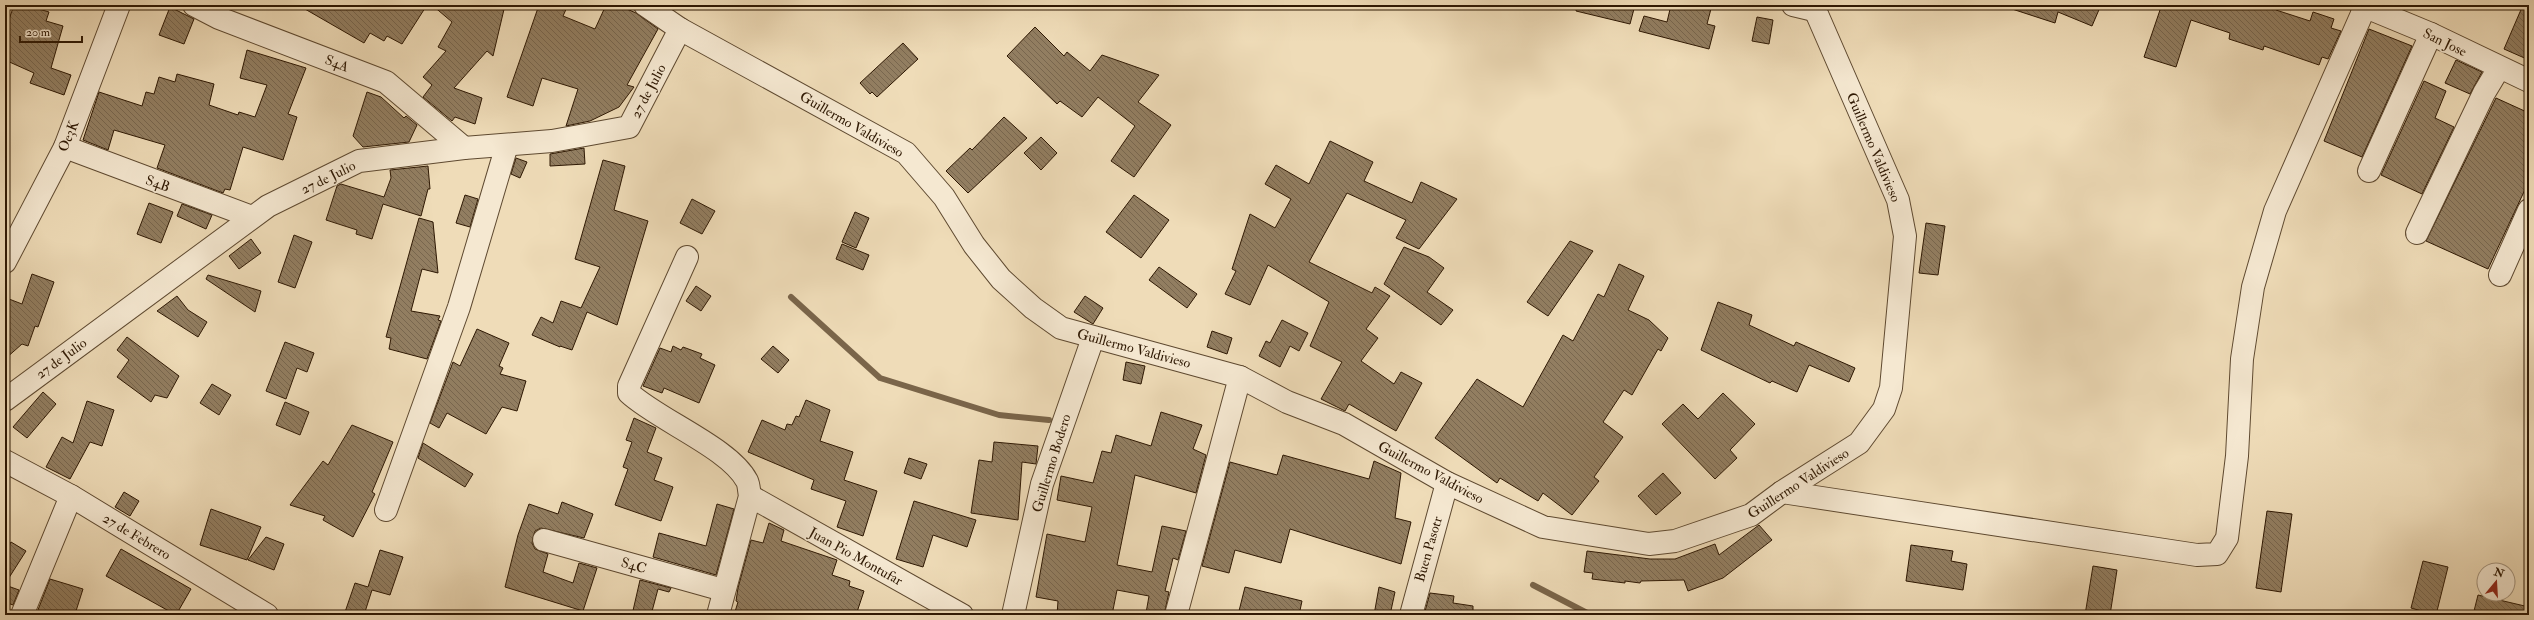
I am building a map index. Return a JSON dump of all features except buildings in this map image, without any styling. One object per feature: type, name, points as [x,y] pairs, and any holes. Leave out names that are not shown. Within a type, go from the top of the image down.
[{"type":"street","name":"Oe3K","points":[[5,262],[65,147],[119,5]]},
{"type":"street","name":"S4A","points":[[194,5],[219,18],[386,82],[464,148]]},
{"type":"street","points":[[1793,5],[1814,8]]},
{"type":"street","points":[[1782,492],[2197,555],[2217,554],[2227,538],[2237,456],[2242,359],[2253,287],[2275,211],[2363,6]]},
{"type":"street","name":"San Jose","points":[[2363,6],[2431,34],[2499,68],[2529,81]]},
{"type":"street","name":"Guillermo Valdivieso","points":[[651,7],[680,29],[906,153],[944,197],[974,245],[1001,279],[1033,308],[1061,328],[1240,377],[1287,402],[1344,424],[1447,483],[1544,527],[1649,544],[1675,541],[1752,515],[1782,492],[1859,443],[1884,409],[1890,388],[1905,236],[1898,200],[1814,8]]},
{"type":"street","name":"27 de Julio","points":[[5,400],[268,206],[359,161],[464,148],[552,141],[629,127],[680,29]]},
{"type":"street","points":[[2368,171],[2431,34]]},
{"type":"street","points":[[2417,233],[2484,93],[2499,68]]},
{"type":"street","points":[[386,510],[458,307],[506,144]]},
{"type":"street","name":"S4B","points":[[65,147],[252,217]]},
{"type":"street","points":[[2500,275],[2529,210]]},
{"type":"street","points":[[687,257],[629,386],[629,393],[649,409],[734,464],[748,482],[750,496],[723,590],[718,615]]},
{"type":"street","name":"Guillermo Bodero","points":[[1012,615],[1042,484],[1093,338]]},
{"type":"street","points":[[1176,615],[1240,377]]},
{"type":"street","name":"27 de Febrero","points":[[5,461],[71,496],[267,615]]},
{"type":"street","name":"Buen Pasotr","points":[[1410,615],[1447,483]]},
{"type":"street","points":[[22,615],[71,496]]},
{"type":"street","name":"Juan Pio Montufar","points":[[750,496],[962,615]]},
{"type":"street","name":"S4C","points":[[544,540],[723,590]]},
{"type":"waterway","points":[[791,297],[880,378],[999,415],[1049,420]]},
{"type":"waterway","points":[[1533,585],[1591,615]]}]
